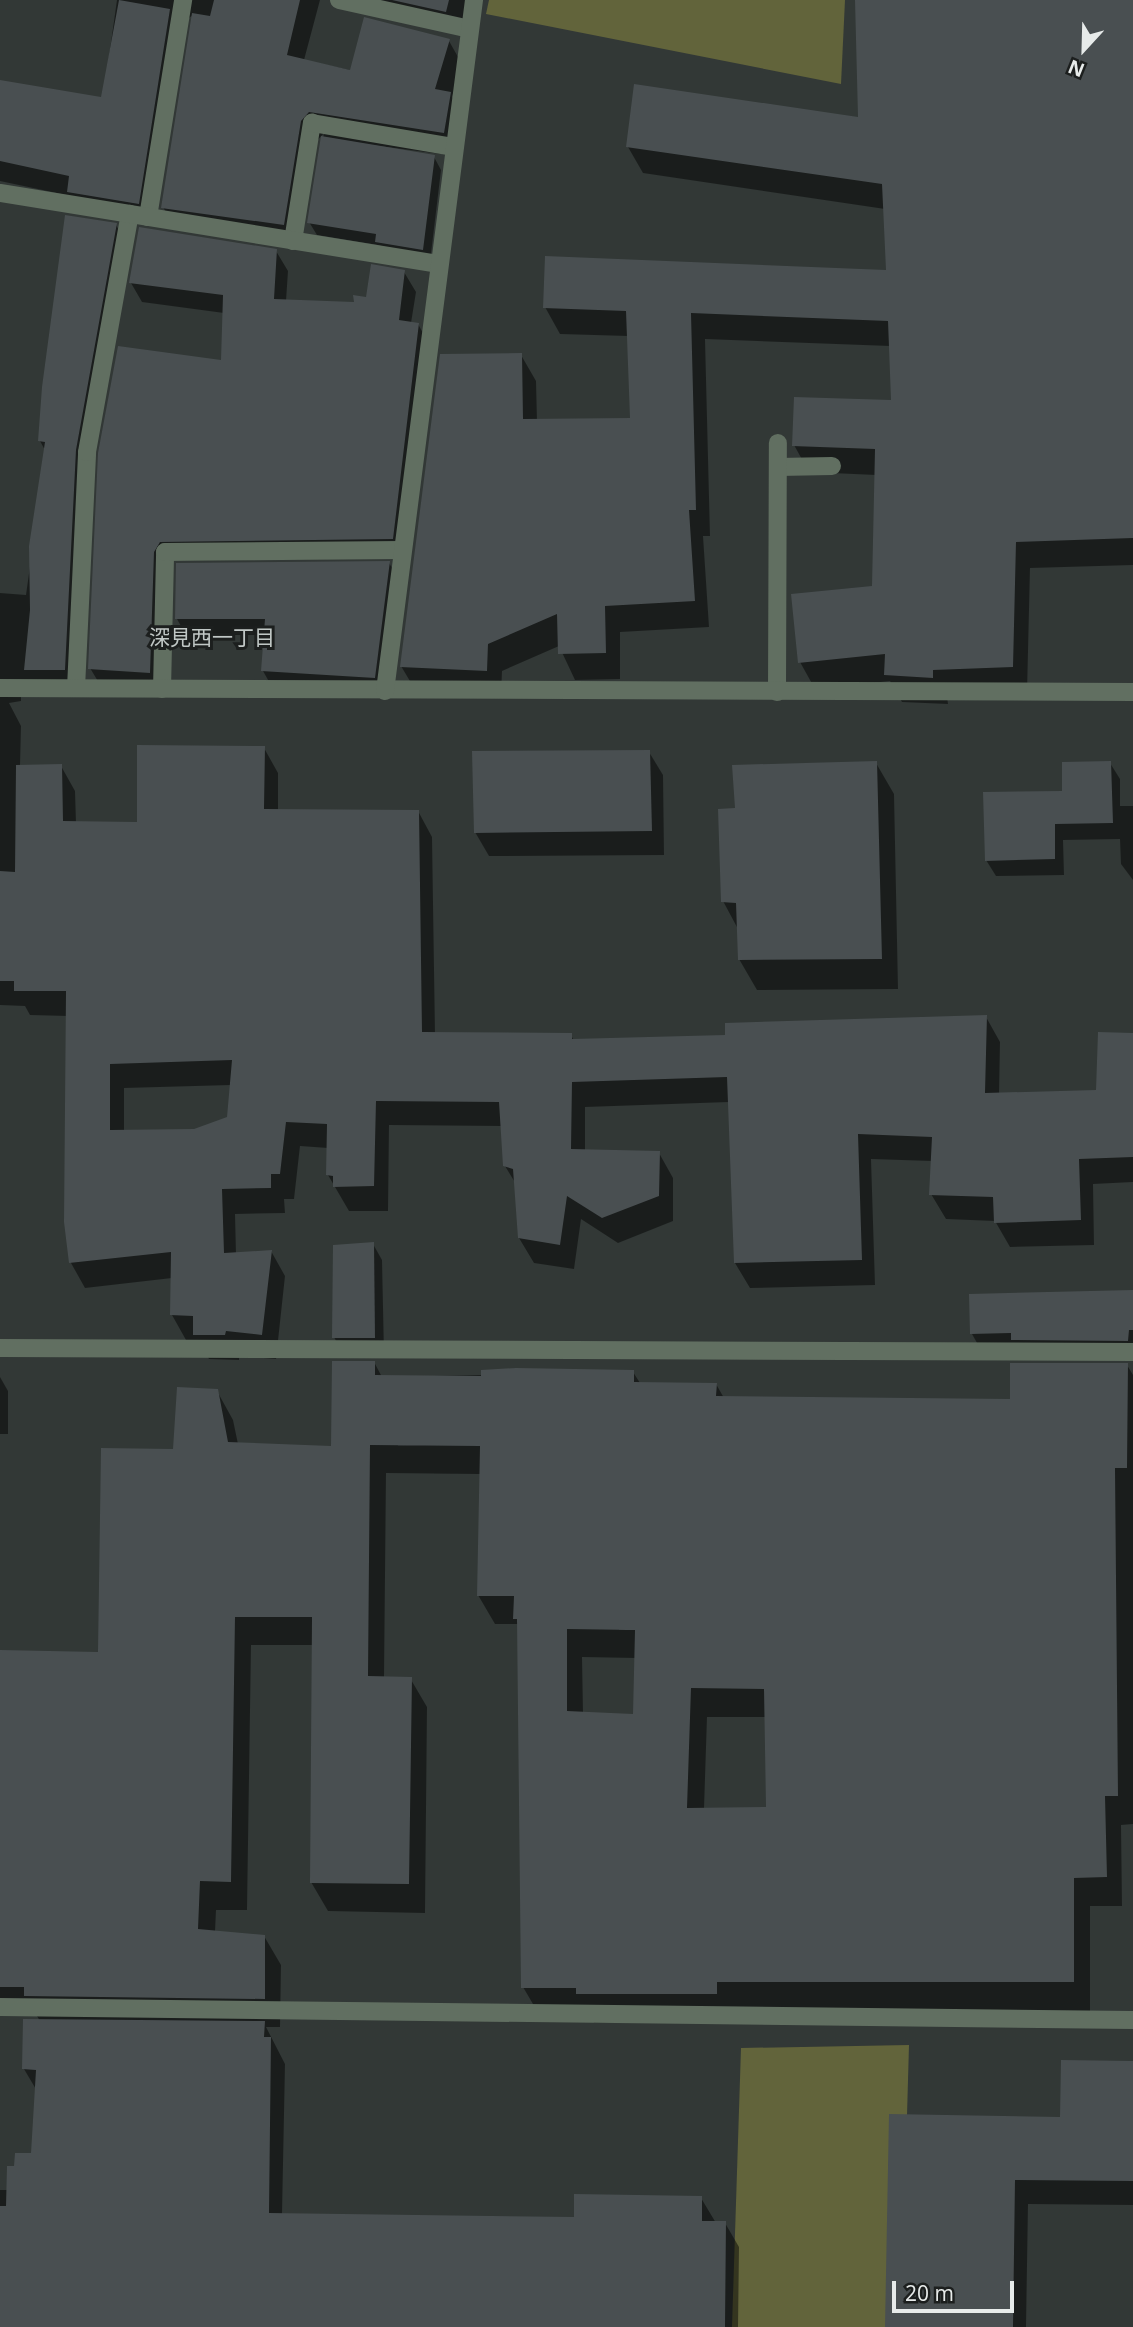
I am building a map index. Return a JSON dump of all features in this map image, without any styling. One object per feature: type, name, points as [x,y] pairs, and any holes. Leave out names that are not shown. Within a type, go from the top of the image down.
[{"type":"street","points":[[76,688],[87,452],[183,0]]},
{"type":"street","points":[[339,0],[470,29]]},
{"type":"street","points":[[385,691],[474,0]]},
{"type":"street","points":[[293,241],[312,123],[454,147]]},
{"type":"street","points":[[0,193],[439,264]]},
{"type":"street","points":[[777,692],[778,443]]},
{"type":"street","points":[[778,467],[832,466]]},
{"type":"street","points":[[162,689],[165,552],[402,550]]},
{"type":"street","points":[[0,688],[1133,691]]},
{"type":"street","points":[[0,1348],[1133,1352]]},
{"type":"street","points":[[0,2007],[1133,2020]]},
{"type":"green space","points":[[489,0],[845,0],[841,84],[486,14]]},
{"type":"green space","points":[[909,2045],[901,2327],[732,2327],[741,2048]]},
{"type":"building","points":[[119,0],[170,9],[139,204],[67,192],[69,176],[0,161],[0,80],[101,97]]},
{"type":"building","points":[[214,0],[300,0],[287,55],[350,70],[364,17],[450,39],[435,89],[451,92],[444,133],[309,112],[301,121],[284,225],[161,208],[192,13],[210,16]]},
{"type":"building","points":[[392,0],[449,0],[446,12]]},
{"type":"building","points":[[855,0],[1133,0],[1133,538],[1016,542],[1013,667],[933,670],[933,678],[884,675],[885,654],[798,663],[791,594],[872,586],[875,449],[792,446],[794,397],[891,400],[888,321],[691,313],[696,510],[689,510],[695,601],[605,606],[606,653],[558,654],[557,614],[488,644],[487,671],[400,667],[440,354],[522,353],[523,419],[630,418],[626,311],[543,308],[545,256],[886,270],[882,184],[626,147],[634,84],[858,117]]},
{"type":"building","points":[[321,136],[435,155],[423,250],[375,242],[376,234],[307,223]]},
{"type":"building","points":[[65,215],[117,223],[76,450],[65,670],[24,670],[30,610],[29,546],[45,442],[38,441],[42,387]]},
{"type":"building","points":[[139,227],[277,249],[274,299],[354,302],[353,295],[366,297],[371,264],[405,270],[399,320],[419,323],[393,539],[160,542],[154,552],[150,673],[88,669],[98,453],[118,346],[221,360],[223,295],[129,283]]},
{"type":"building","points":[[390,561],[375,678],[261,671],[265,619],[175,619],[176,563]]},
{"type":"building","points":[[137,745],[265,746],[264,809],[419,810],[422,1032],[572,1033],[572,1039],[725,1035],[725,1023],[987,1015],[985,1093],[1096,1090],[1098,1032],[1133,1033],[1133,1157],[1079,1159],[1081,1220],[994,1223],[993,1197],[929,1195],[932,1137],[858,1134],[862,1260],[734,1263],[727,1077],[572,1082],[571,1149],[660,1151],[659,1196],[602,1218],[567,1196],[560,1245],[518,1238],[513,1169],[503,1166],[499,1102],[376,1101],[374,1186],[333,1187],[333,1176],[326,1175],[327,1124],[286,1122],[280,1174],[271,1174],[271,1188],[222,1189],[224,1253],[272,1250],[262,1335],[226,1331],[225,1335],[193,1335],[193,1316],[170,1315],[171,1252],[69,1263],[64,1222],[66,991],[14,991],[14,981],[0,981],[0,871],[15,872],[16,765],[62,764],[63,821],[137,822]],"holes":[[[232,1060],[227,1117],[194,1129],[110,1130],[110,1064]]]},
{"type":"building","points":[[650,750],[652,831],[474,833],[472,751]]},
{"type":"building","points":[[877,761],[882,959],[738,960],[736,903],[721,902],[718,809],[735,808],[732,765]]},
{"type":"building","points":[[1111,761],[1113,823],[1055,824],[1055,859],[985,861],[983,792],[1062,791],[1062,762]]},
{"type":"building","points":[[374,1242],[375,1338],[332,1338],[333,1245]]},
{"type":"building","points":[[1133,1290],[1133,1330],[1129,1330],[1128,1341],[1011,1340],[1011,1333],[970,1334],[969,1294]]},
{"type":"building","points":[[332,1361],[375,1361],[375,1375],[481,1376],[481,1370],[516,1368],[634,1370],[634,1382],[717,1383],[716,1396],[1010,1399],[1010,1363],[1128,1363],[1127,1468],[1115,1468],[1118,1796],[1105,1796],[1107,1877],[1074,1878],[1074,1982],[717,1982],[717,1994],[576,1994],[576,1988],[521,1988],[517,1619],[513,1619],[514,1596],[477,1596],[480,1446],[370,1445],[368,1676],[412,1677],[409,1884],[310,1883],[312,1617],[235,1617],[231,1882],[200,1881],[198,1929],[265,1935],[265,1999],[24,1996],[24,1987],[0,1987],[0,1650],[98,1652],[101,1448],[173,1449],[177,1387],[218,1389],[228,1442],[331,1446]],"holes":[[[567,1629],[635,1630],[633,1714],[567,1711]],[[691,1688],[764,1689],[766,1807],[687,1808]]]},
{"type":"building","points":[[23,2019],[265,2021],[264,2037],[271,2037],[269,2213],[574,2217],[574,2194],[702,2196],[702,2221],[726,2221],[725,2327],[0,2327],[0,2206],[6,2206],[7,2166],[14,2166],[15,2153],[31,2153],[36,2070],[22,2069]]},
{"type":"building","points":[[1061,2060],[1133,2061],[1133,2181],[1015,2180],[1013,2327],[885,2327],[889,2114],[1060,2117]]},
{"type":"district","name":"深見西一丁目","points":[[212,637]]}]
